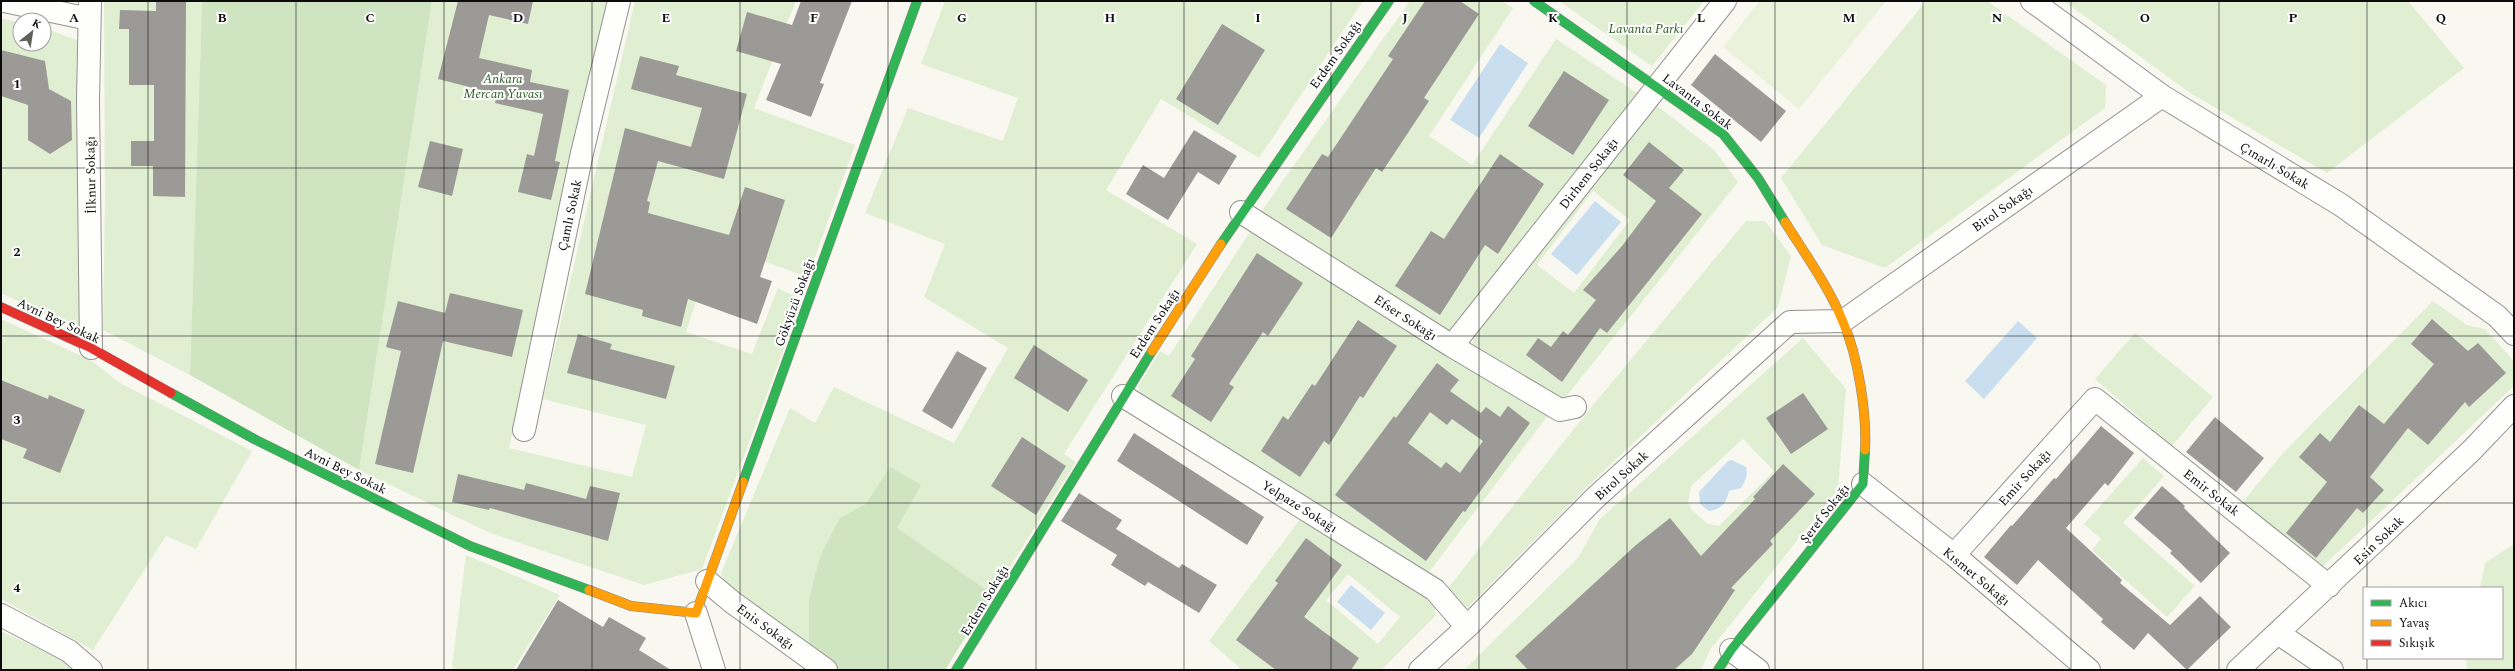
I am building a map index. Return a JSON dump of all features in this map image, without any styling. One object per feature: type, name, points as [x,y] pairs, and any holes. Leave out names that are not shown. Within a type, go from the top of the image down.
[{"type":"street","points":[[4,1],[90,10]]},
{"type":"street","name":"Çamlı Sokak","points":[[524,430],[582,153],[619,1]]},
{"type":"street","name":"Gökyüzü Sokağı","points":[[696,613],[917,1]]},
{"type":"street","name":"Erdem Sokağı","points":[[956,670],[1123,396],[1241,212],[1389,1]]},
{"type":"street","name":"Lavanta Sokak","points":[[1534,1],[1657,85],[1723,134],[1758,178],[1807,257],[1843,321]]},
{"type":"street","name":"Dirhem Sokağı","points":[[1452,346],[1657,85],[1725,1]]},
{"type":"street","name":"Çınarlı Sokak","points":[[2032,1],[2162,96],[2341,205],[2497,316],[2514,334]]},
{"type":"street","name":"İlknur Sokağı","points":[[90,10],[88,100],[91,348]]},
{"type":"street","name":"Birol Sokağı","points":[[1843,321],[2162,96]]},
{"type":"street","name":"Efser Sokağı","points":[[1241,212],[1452,346],[1560,410],[1575,407]]},
{"type":"street","name":"Avni Bey Sokak","points":[[1,307],[91,348],[256,440],[470,546],[631,606],[696,613]]},
{"type":"street","name":"Şeref Sokağı","points":[[1718,670],[1731,650],[1863,484],[1866,425],[1851,343],[1843,321]]},
{"type":"street","name":"Birol Sokak","points":[[1420,670],[1467,627],[1595,498],[1790,322],[1843,321]]},
{"type":"street","name":"Yelpaze Sokağı","points":[[1123,396],[1435,590],[1467,627]]},
{"type":"street","name":"Emir Sokağı","points":[[1954,555],[2095,399]]},
{"type":"street","name":"Emir Sokak","points":[[2095,399],[2329,586]]},
{"type":"street","name":"Esin Sokak","points":[[2238,670],[2471,451],[2514,406]]},
{"type":"street","name":"Kısmet Sokağı","points":[[1863,484],[1954,555],[2089,670]]},
{"type":"street","name":"Enis Sokağı","points":[[707,580],[732,602],[826,670]]},
{"type":"street","points":[[696,613],[714,670]]},
{"type":"street","points":[[1,615],[69,651],[91,670]]},
{"type":"street","points":[[2278,633],[2332,670]]},
{"type":"street","points":[[1731,650],[1758,670]]},
{"type":"green space","points":[[104,1],[202,1],[190,375],[103,330],[105,200]]},
{"type":"green space","points":[[202,1],[432,1],[359,470],[190,375]]},
{"type":"green space","name":"Ankara Mercan Yuvası","points":[[432,1],[609,1],[574,150],[509,448],[632,477],[646,425],[543,399],[635,1],[796,1],[754,108],[855,145],[808,277],[715,244],[686,332],[752,354],[778,288],[802,300],[702,569],[644,585],[490,533],[359,470]]},
{"type":"green space","points":[[945,1],[1363,1],[1259,158],[1161,99],[1106,190],[1197,244],[1064,454],[1076,462],[945,670],[840,670],[726,586],[721,573],[790,408],[815,423],[834,387],[954,443],[1008,348],[924,297],[945,244],[865,213],[908,108],[1003,141],[1018,98],[921,64]]},
{"type":"green space","points":[[1410,1],[1502,1],[1513,8],[1429,136],[1472,165],[1556,39],[1637,93],[1451,333],[1261,212]]},
{"type":"green space","name":"Lavanta Parkı","points":[[1559,1],[1704,1],[1652,66]]},
{"type":"green space","points":[[1760,1],[1886,1],[1799,109],[1723,47]]},
{"type":"green space","points":[[1926,1],[1987,1],[2106,85],[2105,108],[1885,268],[1822,245],[1781,178]]},
{"type":"green space","points":[[2064,1],[2408,1],[2464,68],[2327,173],[2190,93]]},
{"type":"green space","points":[[1,18],[12,21],[12,52],[52,52],[52,31],[79,41],[79,330],[1,293]]},
{"type":"green space","points":[[1656,105],[1714,150],[1738,182],[1561,403],[1472,346],[1475,333]],"holes":[[[1593,191],[1630,220],[1574,293],[1537,265]]]},
{"type":"green space","points":[[1746,221],[1765,221],[1791,256],[1778,307],[1591,483],[1467,608],[1448,588],[1589,410]]},
{"type":"green space","points":[[1250,232],[1426,342],[1549,414],[1426,576],[1142,398],[1138,386],[1160,351],[1169,356]]},
{"type":"green space","points":[[2433,301],[2467,325],[2485,329],[2514,361],[2514,386],[2320,569],[2242,503],[2283,453]]},
{"type":"green space","points":[[1,319],[92,361],[120,383],[252,451],[196,549],[166,536],[93,650],[1,599]]},
{"type":"green space","points":[[2135,333],[2213,397],[2172,446],[2095,379]]},
{"type":"green space","points":[[1803,338],[1846,389],[1838,489],[1710,650],[1701,670],[1464,670],[1578,558],[1600,519]],"holes":[[[1743,439],[1774,471],[1719,526],[1708,524],[1692,510],[1688,502],[1691,486]]]},
{"type":"green space","points":[[2143,458],[2164,476],[2123,523],[2195,586],[2167,617],[2092,550],[2101,539],[2084,524]]},
{"type":"green space","points":[[890,467],[921,485],[897,528],[992,594],[945,670],[840,670],[809,647],[809,599],[821,554],[840,518],[866,504]]},
{"type":"green space","points":[[1301,518],[1434,604],[1436,615],[1381,670],[1242,670],[1209,641]],"holes":[[[1348,574],[1400,617],[1378,644],[1326,600]]]},
{"type":"green space","points":[[2514,544],[2514,670],[2467,670],[2466,659],[2503,659],[2503,587],[2480,587],[2485,563]]},
{"type":"green space","points":[[466,555],[560,595],[513,670],[457,670],[452,667]]},
{"type":"green space","points":[[1,631],[65,661],[75,670],[1,670]]},
{"type":"water","points":[[1500,44],[1528,63],[1479,138],[1450,120]]},
{"type":"water","points":[[1595,201],[1621,222],[1577,275],[1551,254]]},
{"type":"water","points":[[2018,321],[2037,338],[1984,399],[1965,381]]},
{"type":"water","points":[[1732,460],[1746,467],[1746,478],[1741,488],[1729,491],[1723,505],[1717,509],[1709,511],[1700,504],[1699,492],[1728,461]]},
{"type":"water","points":[[1351,585],[1385,613],[1371,630],[1337,602]]},
{"type":"building","points":[[156,1],[186,1],[185,197],[153,196],[153,166],[131,166],[131,141],[154,141],[154,85],[129,85],[129,29],[119,29],[120,10],[156,11]]},
{"type":"building","points":[[458,1],[533,1],[528,24],[489,15],[479,58],[532,70],[530,82],[569,90],[555,161],[560,162],[551,200],[518,192],[527,154],[534,156],[543,114],[495,103],[497,94],[438,79]]},
{"type":"building","points":[[801,1],[852,1],[820,83],[824,84],[811,117],[766,100],[781,64],[736,51],[747,12],[792,25]]},
{"type":"building","points":[[1425,1],[1460,1],[1479,14],[1424,98],[1429,101],[1382,172],[1376,168],[1331,238],[1286,209],[1322,154],[1328,157],[1393,59],[1388,56]]},
{"type":"building","points":[[1222,24],[1265,50],[1218,125],[1176,99]]},
{"type":"building","points":[[1,50],[45,61],[49,89],[71,101],[72,140],[50,154],[28,140],[28,105],[1,96]]},
{"type":"building","points":[[1715,54],[1786,111],[1761,142],[1691,85]]},
{"type":"building","points":[[640,56],[679,66],[676,75],[747,94],[724,179],[658,161],[647,201],[650,202],[648,213],[729,235],[745,187],[785,200],[760,277],[772,281],[757,324],[688,299],[681,327],[642,316],[643,310],[585,294],[625,128],[691,147],[702,108],[631,89]]},
{"type":"building","points":[[1564,71],[1609,100],[1573,155],[1528,126]]},
{"type":"building","points":[[1194,130],[1237,156],[1219,185],[1198,172],[1168,220],[1126,194],[1143,165],[1164,178]]},
{"type":"building","points":[[430,141],[463,149],[452,196],[418,187]]},
{"type":"building","points":[[1649,142],[1684,170],[1669,188],[1702,214],[1607,333],[1600,328],[1562,382],[1526,355],[1538,338],[1551,347],[1563,331],[1568,335],[1596,300],[1583,290],[1622,246],[1656,201],[1623,175]]},
{"type":"building","points":[[1500,154],[1544,184],[1498,254],[1485,245],[1440,315],[1395,286],[1431,231],[1444,239]]},
{"type":"building","points":[[1257,253],[1303,283],[1268,336],[1263,332],[1229,384],[1234,387],[1211,422],[1171,396],[1195,359],[1191,356]]},
{"type":"building","points":[[450,293],[523,310],[512,357],[443,341],[413,473],[375,464],[401,351],[386,347],[398,301],[445,313]]},
{"type":"building","points":[[2432,319],[2468,351],[2478,343],[2506,373],[2469,407],[2465,402],[2428,445],[2408,428],[2370,477],[2384,490],[2363,513],[2357,508],[2316,558],[2286,533],[2327,482],[2299,457],[2320,433],[2330,442],[2359,405],[2384,424],[2434,364],[2411,344]]},
{"type":"building","points":[[1358,320],[1397,346],[1363,398],[1360,396],[1329,445],[1324,441],[1300,477],[1261,451],[1283,416],[1288,420],[1312,384],[1315,386]]},
{"type":"building","points":[[578,334],[612,344],[610,349],[675,366],[666,399],[567,373]]},
{"type":"building","points":[[1034,345],[1088,380],[1068,412],[1014,378]]},
{"type":"building","points":[[957,351],[987,368],[952,429],[922,411]]},
{"type":"building","points":[[1437,363],[1459,380],[1450,391],[1481,413],[1486,407],[1500,417],[1508,406],[1530,423],[1465,512],[1463,511],[1426,561],[1335,495],[1394,416],[1396,418]],"holes":[[[1430,412],[1447,425],[1452,419],[1483,441],[1460,473],[1446,462],[1441,468],[1408,443]]]},
{"type":"building","points":[[1,380],[48,399],[49,395],[85,410],[60,473],[23,458],[27,449],[1,439]]},
{"type":"building","points":[[1803,393],[1828,429],[1791,454],[1766,418]]},
{"type":"building","points":[[2215,417],[2264,458],[2236,492],[2186,452]]},
{"type":"building","points":[[2101,426],[2134,453],[2108,486],[2105,483],[2066,528],[2122,580],[2120,583],[2170,625],[2200,596],[2231,627],[2187,670],[2148,633],[2134,650],[2101,622],[2103,619],[2038,560],[2017,585],[1984,557],[2054,478],[2056,479]]},
{"type":"building","points":[[1134,433],[1264,517],[1247,545],[1117,461]]},
{"type":"building","points":[[1022,437],[1066,466],[1036,515],[991,486]]},
{"type":"building","points":[[1783,464],[1815,494],[1770,541],[1773,544],[1731,588],[1735,590],[1692,654],[1674,670],[1528,670],[1515,656],[1636,545],[1670,518],[1701,556],[1755,499],[1753,497]]},
{"type":"building","points":[[458,474],[524,490],[526,483],[586,499],[590,486],[620,493],[608,541],[490,508],[489,510],[452,502]]},
{"type":"building","points":[[2162,486],[2185,506],[2184,508],[2230,553],[2201,583],[2170,553],[2172,551],[2134,518]]},
{"type":"building","points":[[1079,493],[1122,520],[1116,529],[1179,568],[1182,564],[1217,585],[1199,613],[1148,582],[1145,586],[1111,565],[1117,555],[1061,521]]},
{"type":"building","points":[[1306,538],[1342,565],[1304,617],[1359,658],[1351,670],[1276,670],[1236,640],[1278,583],[1275,581]]},
{"type":"building","points":[[558,600],[603,627],[609,617],[646,638],[639,650],[671,670],[516,670]]},
{"type":"traffic: fast","points":[[743,482],[917,1]]},
{"type":"traffic: fast","points":[[1221,244],[1389,1]]},
{"type":"traffic: fast","points":[[1534,1],[1723,134],[1758,178],[1785,222]]},
{"type":"traffic: fast","points":[[956,670],[1152,351]]},
{"type":"traffic: fast","points":[[171,393],[256,440],[470,546],[589,590]]},
{"type":"traffic: fast","points":[[1718,670],[1731,650],[1863,484],[1865,450]]},
{"type":"traffic: slow","points":[[1785,222],[1831,296],[1848,336],[1857,368],[1863,402],[1865,419],[1865,450]]},
{"type":"traffic: slow","points":[[1152,351],[1221,244]]},
{"type":"traffic: slow","points":[[589,590],[631,606],[696,613],[743,482]]},
{"type":"traffic: jam","points":[[1,307],[91,348],[171,393]]}]
